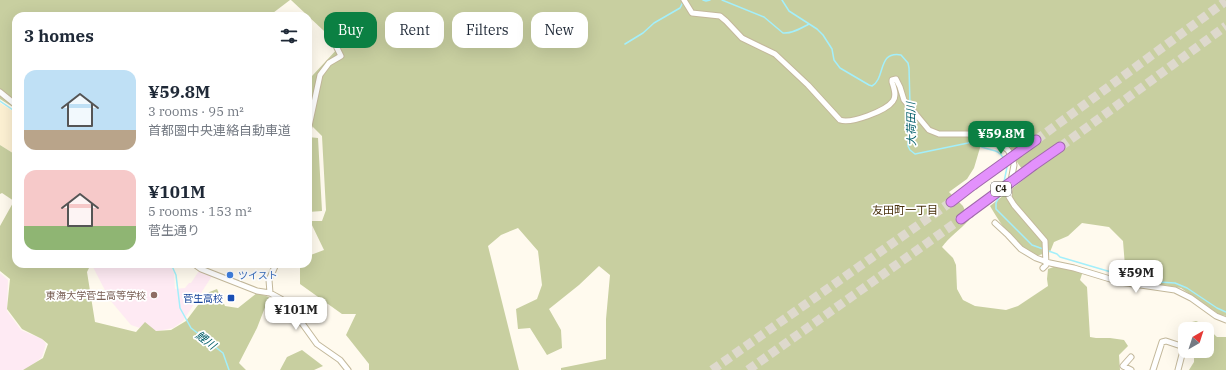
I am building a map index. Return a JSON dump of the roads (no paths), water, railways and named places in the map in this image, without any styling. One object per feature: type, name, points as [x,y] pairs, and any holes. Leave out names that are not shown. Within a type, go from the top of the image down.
[{"type":"highway","name":"C4","points":[[951,202],[1036,140]]},
{"type":"highway","name":"C4","points":[[961,218],[1060,147]]},
{"type":"street","points":[[684,0],[692,13],[720,16],[742,38],[775,54],[808,85],[840,120],[846,121],[876,113],[887,107],[895,98],[892,82],[894,79],[898,82],[904,100],[926,128],[934,132],[981,135],[995,140],[1008,150],[1012,156],[1014,164],[1010,186],[1010,197],[1014,205],[1045,241],[1046,265],[1043,268]]},
{"type":"street","points":[[312,112],[320,75],[329,63],[341,56],[337,48]]},
{"type":"street","points":[[0,92],[12,102]]},
{"type":"street","points":[[995,223],[1025,252],[1046,260],[1120,282],[1174,290],[1191,298],[1216,316],[1226,320]]},
{"type":"street","points":[[200,268],[258,291],[270,293],[289,305],[313,340],[340,360],[348,370]]},
{"type":"street","points":[[270,293],[269,280],[274,268]]},
{"type":"street","points":[[1153,370],[1162,342],[1166,341],[1184,347],[1178,370]]},
{"type":"street","points":[[1131,357],[1123,366],[1131,370]]},
{"type":"waterway","points":[[703,0],[710,0]]},
{"type":"waterway","points":[[722,0],[764,17],[783,33],[793,32],[809,24]]},
{"type":"waterway","name":"大荷田川","points":[[782,0],[789,11],[817,29],[823,35],[832,49],[834,60],[840,68],[869,85],[872,86],[876,82],[888,57],[893,55],[901,55],[908,63],[909,68],[910,105]]},
{"type":"waterway","points":[[625,44],[643,33],[654,23],[680,8],[683,2]]},
{"type":"waterway","name":"鯉川","points":[[0,101],[12,109]]},
{"type":"waterway","name":"大荷田川","points":[[910,109],[908,146],[915,154],[972,141],[982,147],[1000,153],[1004,159]]},
{"type":"waterway","name":"大荷田川","points":[[1004,182],[1007,167],[1006,164]]},
{"type":"waterway","name":"大荷田川","points":[[1000,195],[996,203],[996,209],[1032,245],[1057,254],[1060,257],[1111,272],[1159,282],[1175,283],[1187,288],[1217,308],[1226,312]]},
{"type":"waterway","name":"鯉川","points":[[173,268],[176,275],[180,308],[191,328],[223,353],[229,370]]},
{"type":"tunnel","points":[[1036,140],[1226,1]]},
{"type":"tunnel","points":[[1060,147],[1226,26]]},
{"type":"tunnel","points":[[712,370],[951,202]]},
{"type":"tunnel","points":[[748,370],[961,219]]},
{"type":"place","name":"ツイスト","points":[[230,275]]},
{"type":"place","name":"東海大学菅生高等学校","points":[[154,295]]},
{"type":"place","name":"菅生高校","points":[[231,298]]},
{"type":"district","name":"友田町一丁目","points":[[905,210]]}]
